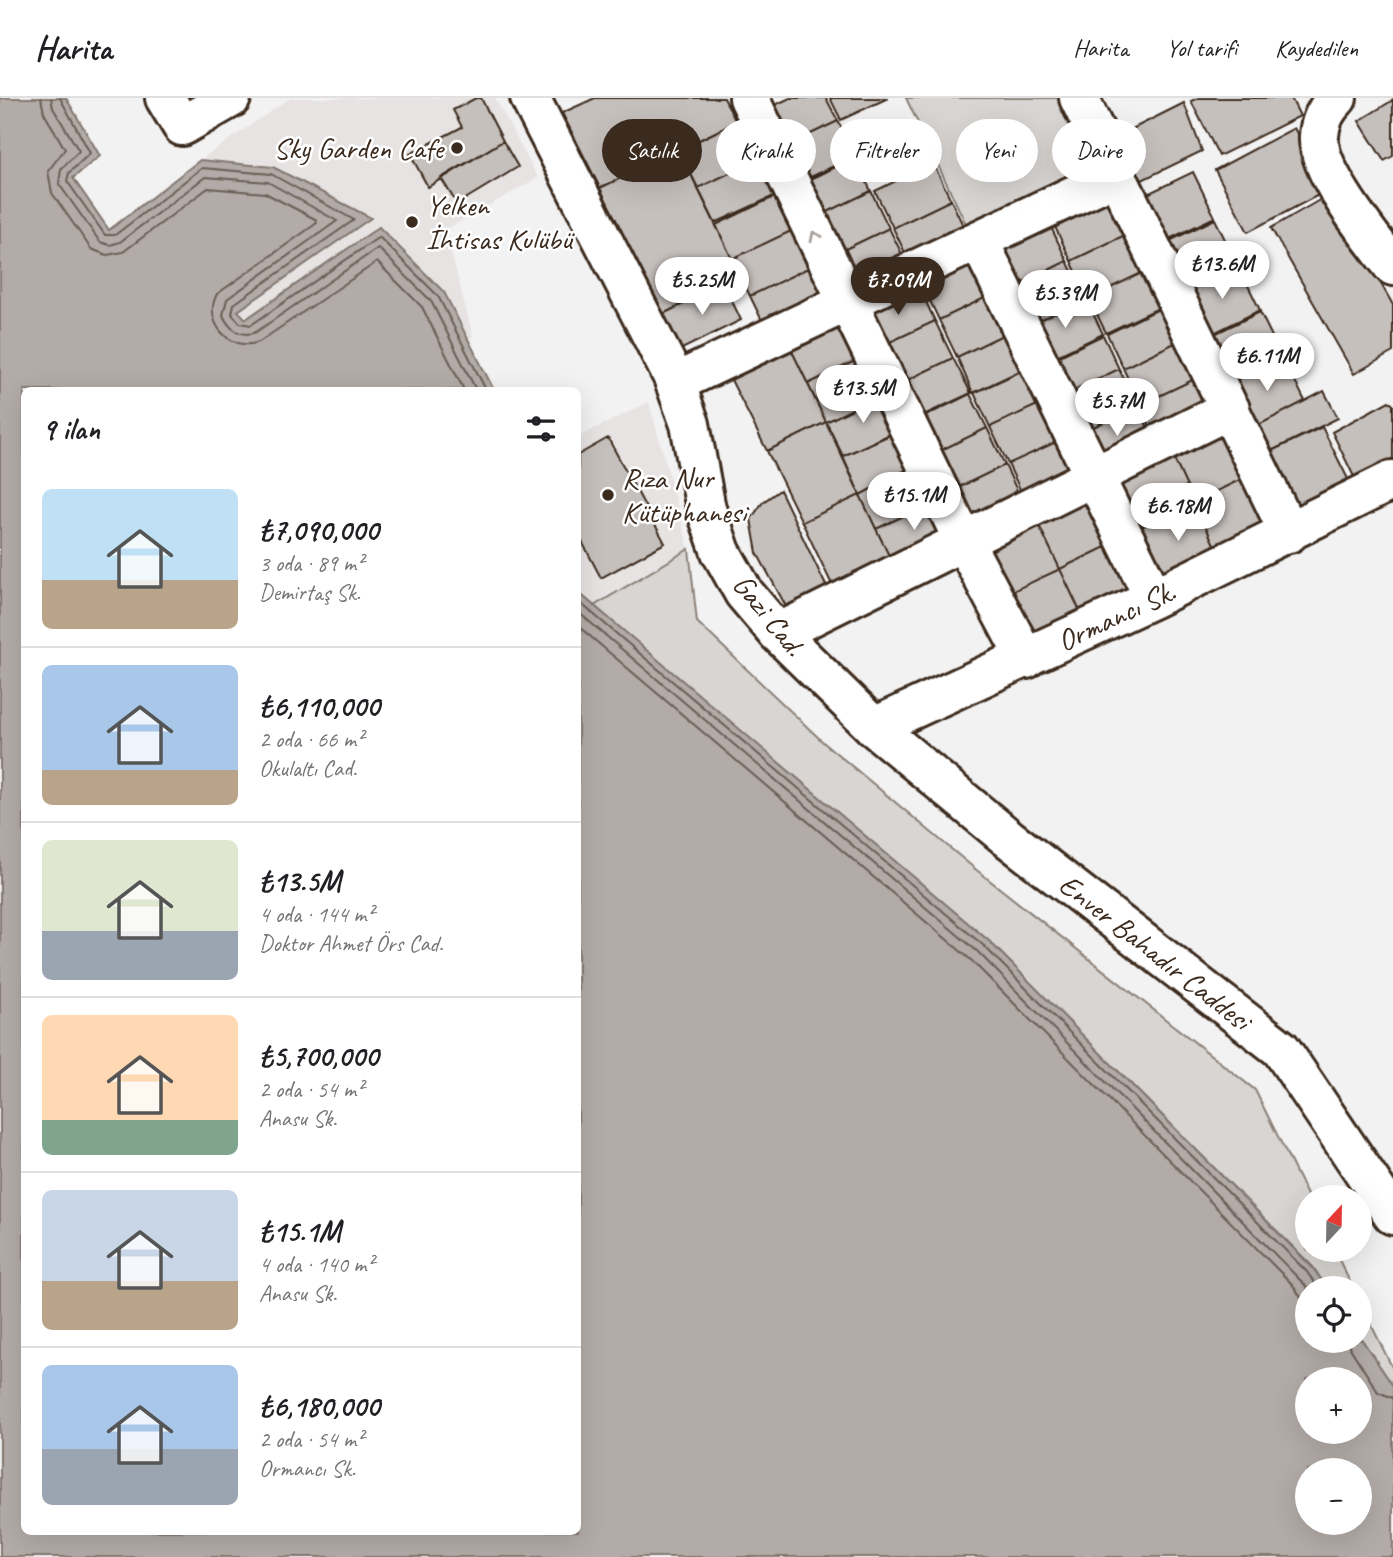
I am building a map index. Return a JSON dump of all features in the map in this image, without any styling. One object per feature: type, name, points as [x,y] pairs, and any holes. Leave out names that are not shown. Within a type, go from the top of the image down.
[{"type":"street","points":[[165,98],[182,126],[231,98]]},
{"type":"street","name":"Gazi Cad.","points":[[530,98],[675,383],[690,424],[706,509],[721,552],[744,593],[778,633],[874,727]]},
{"type":"street","points":[[749,98],[962,540],[1026,659]]},
{"type":"street","points":[[1079,98],[1089,119]]},
{"type":"street","points":[[1337,98],[1325,111],[1318,138],[1324,161],[1359,224],[1393,265]]},
{"type":"street","points":[[675,383],[1102,182]]},
{"type":"street","points":[[1118,182],[1289,533]]},
{"type":"street","points":[[979,241],[1154,598]]},
{"type":"street","points":[[778,633],[1230,409]]},
{"type":"street","name":"Ormancı Sk.","points":[[874,727],[1026,659],[1393,480]]},
{"type":"street","name":"Enver Bahadır Caddesi","points":[[874,727],[1008,838],[1281,1049],[1393,1215]]},
{"type":"shaded area","name":"Yelken İhtisas Kulübü","points":[[290,98],[495,98],[538,178],[445,230],[473,336],[468,339],[444,292],[379,227],[246,319],[237,311],[370,219],[273,167],[200,160]]},
{"type":"shaded area","points":[[906,98],[1079,98],[1089,119],[1052,119],[1052,182],[1102,182],[975,243],[942,174],[942,119],[916,119]]},
{"type":"shaded area","points":[[649,402],[689,549],[594,606],[581,595],[581,436]]},
{"type":"shaded area","points":[[689,549],[697,622],[823,742],[974,868],[1255,1090],[1302,1185],[1295,1185],[1295,1249],[989,941],[594,606]]},
{"type":"shaded area","points":[[1308,1262],[1340,1262],[1347,1276],[1319,1276]]},
{"type":"shaded area","points":[[1372,1326],[1393,1369],[1393,1386],[1371,1353]]},
{"type":"water","points":[[0,98],[66,98],[100,156],[73,178],[109,230],[200,160],[273,167],[371,218],[238,311],[246,319],[379,227],[444,292],[492,387],[21,387],[21,1535],[581,1535],[581,595],[989,941],[1295,1250],[1295,1262],[1307,1262],[1313,1268],[1319,1276],[1295,1276],[1295,1353],[1371,1353],[1393,1386],[1393,1557],[0,1557]]},
{"type":"building","name":"Sky Garden Cafe","points":[[481,98],[503,141],[428,187],[410,154],[462,127],[453,110]]},
{"type":"building","points":[[595,98],[724,98],[734,119],[716,119],[716,132],[702,138],[702,119],[602,119],[602,182],[612,182],[600,188],[562,113]]},
{"type":"building","points":[[790,98],[826,98],[837,119],[830,119],[830,125],[816,131],[816,119],[766,119],[762,111]]},
{"type":"building","points":[[830,98],[888,98],[843,119],[840,119]]},
{"type":"building","points":[[1198,98],[1291,98],[1300,116],[1219,156],[1191,101]]},
{"type":"building","points":[[1393,100],[1393,156],[1384,161],[1359,121]]},
{"type":"building","points":[[1184,103],[1202,151],[1146,178],[1146,122]]},
{"type":"building","points":[[830,125],[830,168],[816,175],[816,131]]},
{"type":"building","points":[[1294,128],[1328,190],[1248,232],[1215,170]]},
{"type":"building","points":[[716,132],[716,179],[698,188],[695,182],[702,182],[702,139]]},
{"type":"building","points":[[503,141],[518,167],[457,204],[441,178]]},
{"type":"building","points":[[830,170],[830,182],[867,182],[871,191],[813,219],[797,185],[816,182],[816,176]]},
{"type":"building","points":[[1193,172],[1215,217],[1161,243],[1139,198]]},
{"type":"building","points":[[716,179],[716,182],[767,182],[774,196],[715,223],[698,188]]},
{"type":"building","points":[[612,182],[695,182],[740,275],[663,314],[600,188]]},
{"type":"building","points":[[894,182],[942,182],[951,200],[893,228],[875,191]]},
{"type":"building","points":[[871,191],[889,228],[831,256],[813,219]]},
{"type":"building","points":[[1330,194],[1393,305],[1393,352],[1354,374],[1271,228]]},
{"type":"building","points":[[774,197],[791,231],[732,259],[716,225]]},
{"type":"building","points":[[1113,199],[1129,233],[1071,261],[1055,227]]},
{"type":"building","points":[[951,200],[968,236],[910,263],[893,228]]},
{"type":"building","points":[[1215,219],[1237,264],[1183,290],[1161,245]]},
{"type":"building","points":[[1051,227],[1067,261],[1010,289],[993,255]]},
{"type":"building","points":[[889,228],[907,264],[848,292],[831,256]]},
{"type":"building","points":[[791,231],[808,268],[750,296],[732,259]]},
{"type":"building","points":[[1129,233],[1148,270],[1089,298],[1071,261]]},
{"type":"building","points":[[980,259],[997,292],[939,320],[923,286]]},
{"type":"building","points":[[1067,261],[1086,299],[1027,326],[1010,289]]},
{"type":"building","points":[[1238,265],[1260,310],[1206,337],[1184,292]]},
{"type":"building","points":[[808,268],[826,303],[767,331],[750,296]]},
{"type":"building","points":[[1148,270],[1165,305],[1106,333],[1089,298]]},
{"type":"building","points":[[724,284],[741,320],[680,350],[663,314]]},
{"type":"building","points":[[919,287],[935,321],[877,348],[861,314]]},
{"type":"building","points":[[997,292],[1015,329],[957,357],[939,320]]},
{"type":"building","points":[[1086,299],[1103,334],[1044,362],[1027,326]]},
{"type":"building","points":[[1165,306],[1181,340],[1123,368],[1107,334]]},
{"type":"building","points":[[1260,312],[1282,357],[1228,383],[1206,338]]},
{"type":"building","points":[[935,321],[953,358],[895,386],[877,348]]},
{"type":"building","points":[[849,322],[865,356],[808,384],[791,349]]},
{"type":"building","points":[[1015,329],[1032,365],[973,393],[957,357]]},
{"type":"building","points":[[1103,335],[1119,369],[1061,396],[1045,363]]},
{"type":"building","points":[[1181,340],[1199,377],[1140,405],[1123,368]]},
{"type":"building","points":[[791,349],[826,422],[767,451],[730,378]]},
{"type":"building","points":[[865,356],[883,394],[826,422],[808,384]]},
{"type":"building","points":[[1283,357],[1305,401],[1251,429],[1229,384]]},
{"type":"building","points":[[953,358],[971,393],[911,421],[895,386]]},
{"type":"building","points":[[1032,366],[1048,400],[990,427],[974,393]]},
{"type":"building","points":[[1119,369],[1137,406],[1079,434],[1061,396]]},
{"type":"building","points":[[1199,377],[1216,413],[1157,441],[1140,405]]},
{"type":"building","points":[[1324,391],[1338,418],[1263,455],[1251,429]]},
{"type":"building","points":[[883,394],[901,429],[843,456],[826,422]]},
{"type":"building","points":[[970,394],[987,428],[929,456],[913,422]]},
{"type":"building","points":[[1048,400],[1067,437],[1008,464],[990,427]]},
{"type":"building","points":[[1389,401],[1393,405],[1393,469],[1359,487],[1332,432]]},
{"type":"building","points":[[1137,406],[1155,441],[1096,469],[1079,434]]},
{"type":"building","points":[[1227,417],[1254,473],[1194,502],[1168,446]]},
{"type":"building","points":[[826,422],[860,495],[802,522],[767,451]]},
{"type":"building","points":[[1322,427],[1353,489],[1294,518],[1263,455]]},
{"type":"building","points":[[987,428],[1005,465],[947,493],[929,456]]},
{"type":"building","points":[[901,430],[917,464],[860,495],[843,456]]},
{"type":"building","points":[[1067,437],[1083,472],[1025,500],[1008,464]]},
{"type":"building","name":"Rıza Nur Kütüphanesi","points":[[608,438],[665,543],[601,578],[581,540],[581,453]]},
{"type":"building","points":[[1168,446],[1194,502],[1135,530],[1108,474]]},
{"type":"building","points":[[917,464],[935,501],[876,529],[860,495]]},
{"type":"building","points":[[1005,465],[1022,501],[963,529],[947,493]]},
{"type":"building","points":[[1254,473],[1281,529],[1220,557],[1194,502]]},
{"type":"building","points":[[1093,484],[1120,540],[1060,569],[1033,513]]},
{"type":"building","points":[[780,490],[830,594],[789,612],[757,553],[751,519],[763,502]]},
{"type":"building","points":[[860,495],[893,564],[835,591],[802,522]]},
{"type":"building","points":[[935,501],[952,536],[893,564],[876,529]]},
{"type":"building","points":[[1194,502],[1220,557],[1162,585],[1135,530]]},
{"type":"building","points":[[1033,513],[1060,569],[1000,597],[974,541]]},
{"type":"building","points":[[1120,540],[1146,596],[1086,624],[1060,569]]},
{"type":"building","points":[[1060,569],[1086,624],[1027,652],[1000,597]]},
{"type":"place","name":"Sky Garden Cafe","points":[[457,148]]},
{"type":"place","name":"Yelken İhtisas Kulübü","points":[[412,222]]},
{"type":"place","name":"Rıza Nur Kütüphanesi","points":[[608,495]]}]
